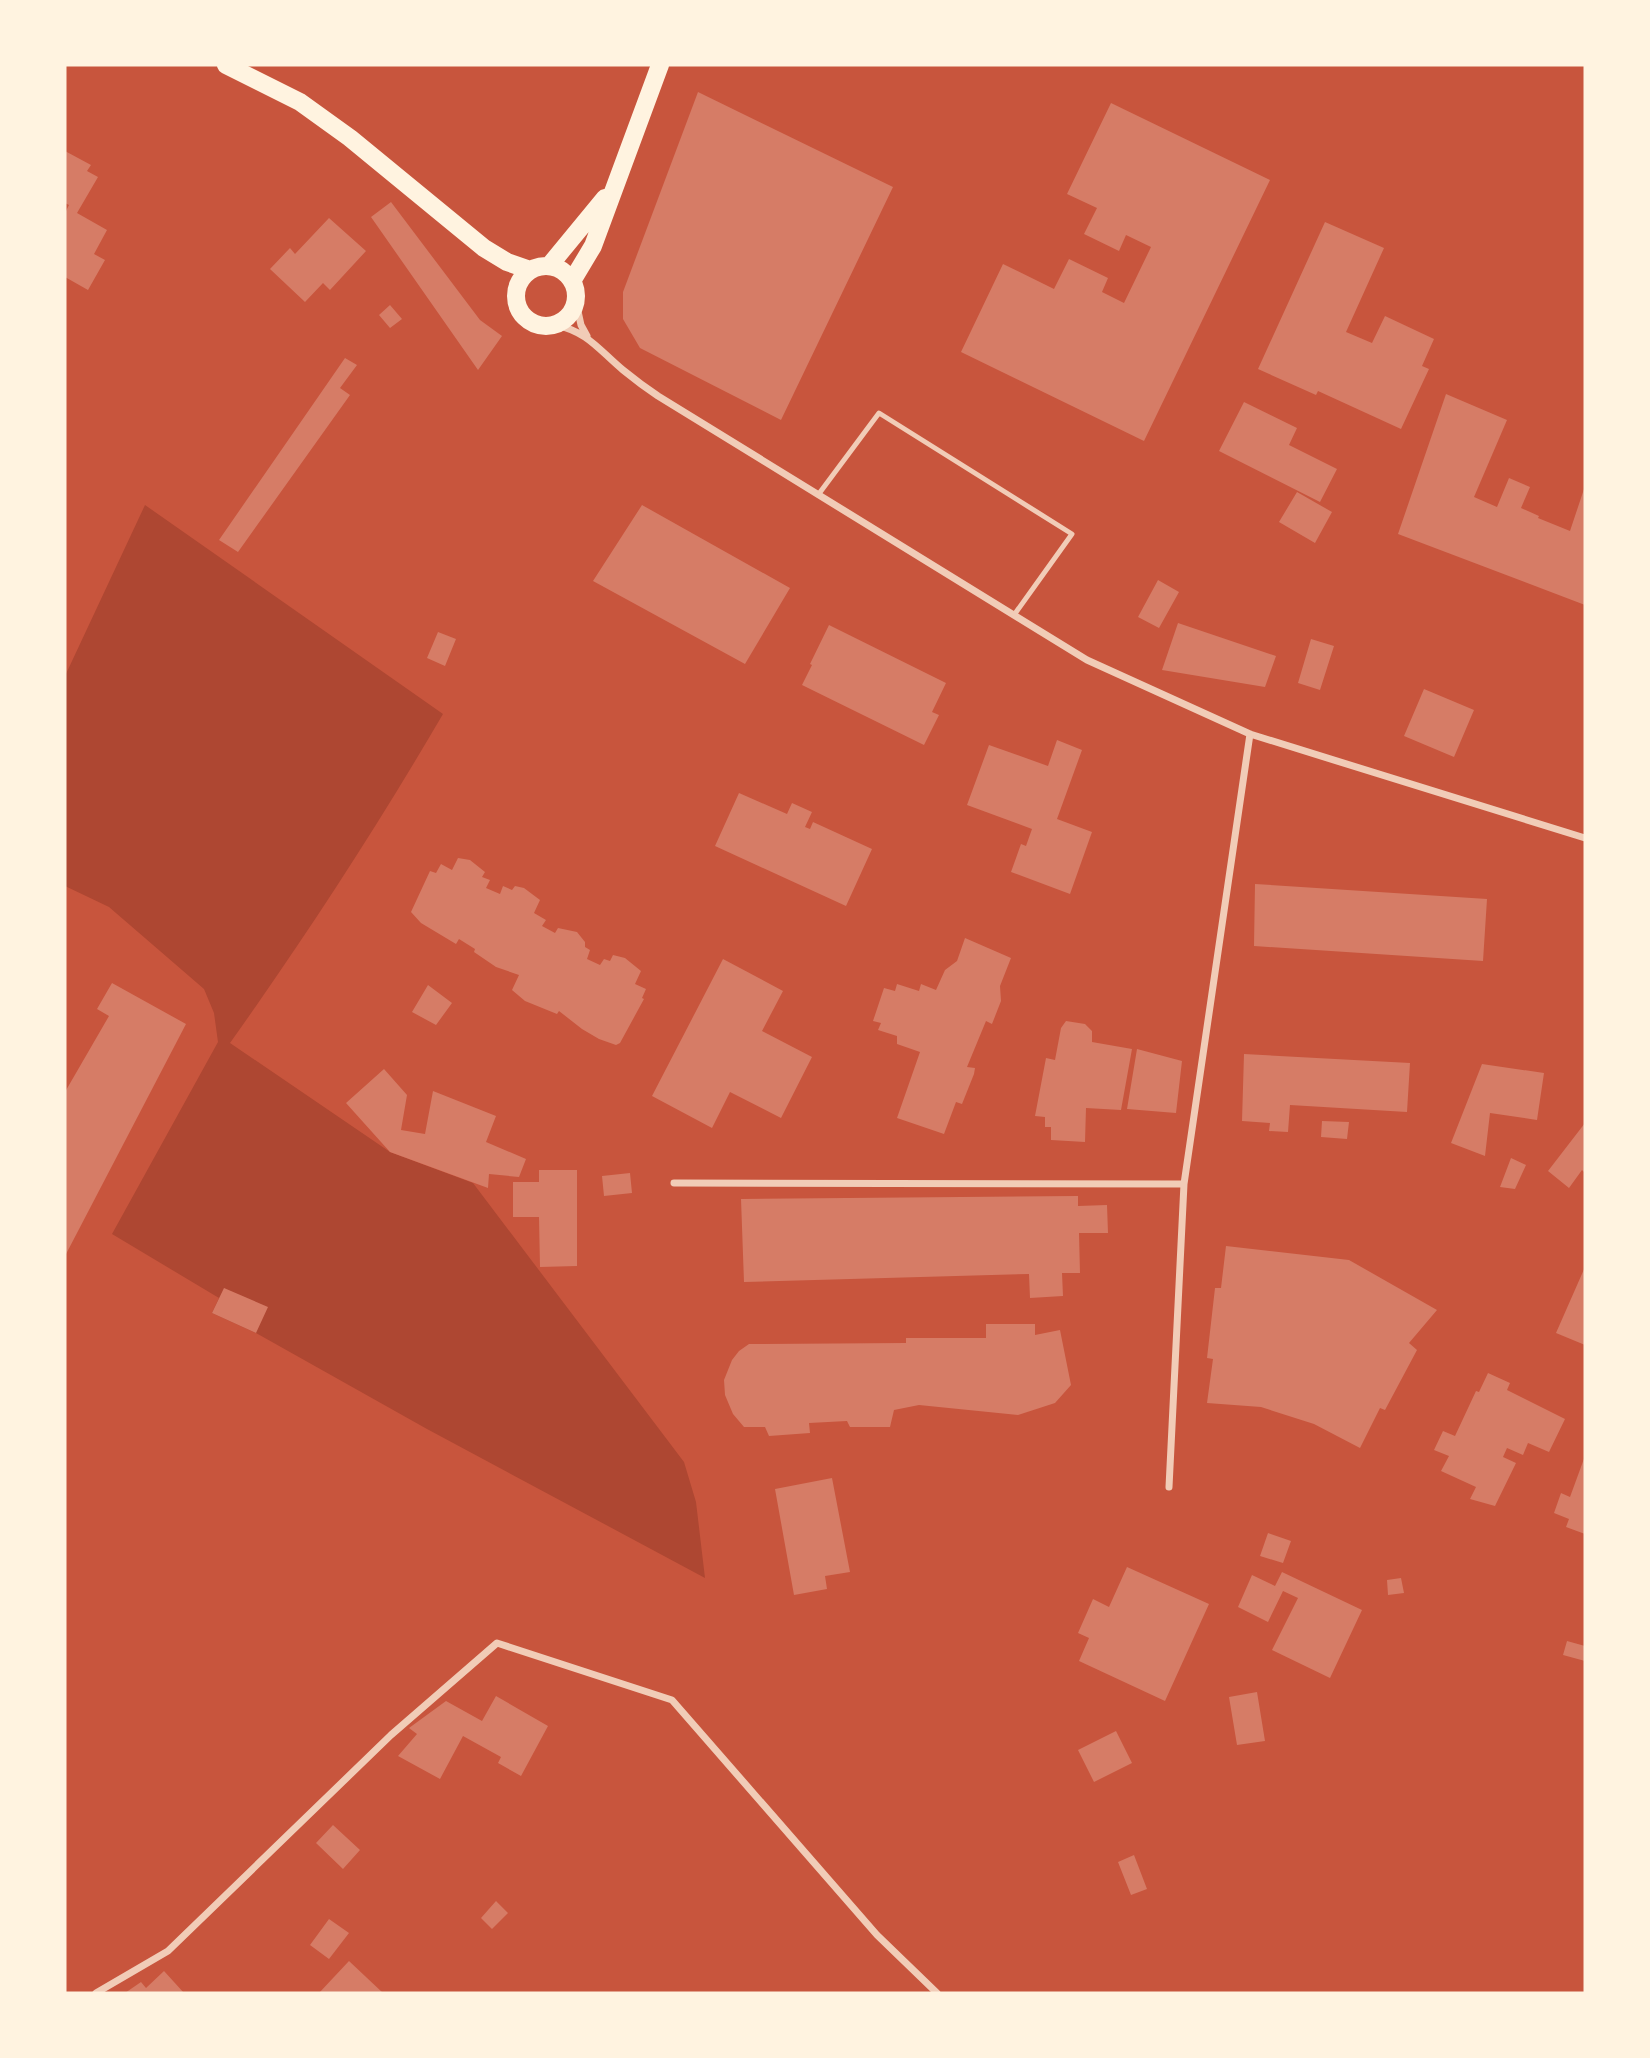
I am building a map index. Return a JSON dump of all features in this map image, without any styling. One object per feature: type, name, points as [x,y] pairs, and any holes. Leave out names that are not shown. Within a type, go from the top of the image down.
[{"type":"main road","points":[[226,65],[300,102],[350,138],[484,248],[507,262],[530,270],[549,266],[558,268],[572,281],[576,302],[565,320],[546,327],[527,320],[516,303],[516,293],[518,284],[530,270]]},
{"type":"main road","points":[[572,281],[593,246],[660,65]]},
{"type":"main road","points":[[549,266],[597,210],[620,175]]},
{"type":"main road","points":[[484,248],[503,271],[516,293]]},
{"type":"street","points":[[576,302],[581,325],[587,337]]},
{"type":"street","points":[[556,325],[575,329],[658,397],[1087,660],[1250,734],[1585,838]]},
{"type":"street","points":[[1169,1487],[1184,1184],[1250,734]]},
{"type":"street","points":[[674,1183],[1184,1184]]},
{"type":"street","points":[[96,1993],[168,1951],[391,1735],[497,1643],[672,1700],[877,1936],[937,1993]]},
{"type":"lane","points":[[818,495],[879,413],[1072,534],[1014,615]]},
{"type":"shaded area","points":[[145,505],[443,714],[340,881],[230,1043],[390,1152],[473,1183],[684,1462],[696,1502],[705,1578],[427,1429],[256,1333],[212,1313],[219,1298],[112,1234],[218,1042],[214,1013],[204,989],[109,907],[65,886],[65,676]]},
{"type":"building","points":[[698,92],[893,187],[781,420],[640,348],[623,319],[623,292]]},
{"type":"building","points":[[1111,103],[1270,180],[1144,441],[961,352],[1003,264],[1054,289],[1069,259],[1108,278],[1102,292],[1124,303],[1151,247],[1126,235],[1119,251],[1084,234],[1097,208],[1067,194]]},
{"type":"building","points":[[65,151],[91,165],[87,171],[98,177],[77,213],[107,230],[94,254],[105,260],[88,290],[65,277],[65,213],[69,205],[65,203]]},
{"type":"building","points":[[391,202],[480,320],[502,336],[478,370],[371,217]]},
{"type":"building","points":[[329,218],[366,251],[330,290],[323,283],[305,302],[270,269],[290,248],[295,254]]},
{"type":"building","points":[[1325,222],[1384,248],[1346,332],[1372,343],[1385,316],[1434,339],[1422,366],[1429,369],[1401,429],[1318,391],[1316,395],[1258,369]]},
{"type":"building","points":[[390,305],[402,319],[390,328],[379,315]]},
{"type":"building","points":[[345,358],[357,365],[340,388],[350,395],[238,552],[219,540]]},
{"type":"building","points":[[1446,394],[1507,420],[1474,497],[1497,507],[1509,478],[1530,487],[1521,508],[1570,531],[1585,486],[1585,605],[1398,534]]},
{"type":"building","points":[[1244,402],[1297,428],[1289,445],[1337,469],[1320,502],[1219,451]]},
{"type":"building","points":[[1297,492],[1332,512],[1315,543],[1279,522]]},
{"type":"building","points":[[642,505],[790,588],[745,664],[593,581]]},
{"type":"building","points":[[1158,580],[1179,592],[1159,628],[1138,617]]},
{"type":"building","points":[[1178,623],[1276,656],[1265,687],[1162,670]]},
{"type":"building","points":[[829,625],[946,683],[932,712],[939,715],[924,745],[802,685]]},
{"type":"building","points":[[438,632],[456,639],[445,666],[427,658]]},
{"type":"building","points":[[1311,639],[1334,646],[1320,690],[1298,683]]},
{"type":"building","points":[[1424,689],[1474,710],[1454,757],[1404,736]]},
{"type":"building","points":[[1057,740],[1082,750],[1057,819],[1092,832],[1070,894],[1011,872],[1021,844],[1026,846],[1032,829],[967,805],[989,745],[1048,766]]},
{"type":"building","points":[[739,793],[787,814],[792,803],[812,812],[805,827],[810,829],[813,822],[872,849],[846,906],[715,846]]},
{"type":"building","points":[[458,858],[470,860],[485,872],[482,877],[490,880],[486,888],[500,894],[503,886],[512,890],[515,886],[524,888],[540,900],[534,913],[546,920],[542,926],[555,933],[558,928],[577,932],[585,942],[585,947],[590,950],[587,959],[600,965],[604,959],[610,961],[613,955],[625,958],[641,971],[635,984],[646,989],[642,998],[644,999],[620,1043],[616,1045],[599,1039],[559,1011],[557,1014],[525,1001],[512,990],[519,975],[496,967],[459,939],[456,944],[421,923],[411,912],[430,871],[436,873],[441,864],[452,870]]},
{"type":"building","points":[[1255,884],[1487,899],[1483,961],[1254,946]]},
{"type":"building","points":[[965,938],[1011,958],[1000,986],[1001,1001],[992,1024],[986,1021],[967,1067],[975,1068],[974,1074],[962,1104],[956,1102],[944,1134],[897,1118],[920,1052],[897,1044],[897,1036],[878,1030],[881,1023],[873,1021],[884,988],[895,991],[897,984],[919,991],[921,984],[936,990],[945,970],[957,961]]},
{"type":"building","points":[[723,959],[783,991],[762,1031],[812,1057],[781,1118],[730,1092],[712,1128],[652,1096]]},
{"type":"building","points":[[112,983],[186,1024],[65,1256],[65,1092],[109,1016],[97,1009]]},
{"type":"building","points":[[428,985],[452,1003],[436,1025],[412,1012]]},
{"type":"building","points":[[1066,1021],[1085,1024],[1092,1031],[1092,1042],[1132,1049],[1121,1110],[1086,1108],[1085,1142],[1051,1140],[1051,1127],[1045,1127],[1045,1117],[1035,1116],[1046,1058],[1055,1060],[1061,1028]]},
{"type":"building","points":[[1137,1049],[1182,1061],[1176,1113],[1127,1109]]},
{"type":"building","points":[[1244,1054],[1410,1063],[1407,1112],[1290,1105],[1288,1132],[1269,1131],[1270,1123],[1242,1121]]},
{"type":"building","points":[[1482,1064],[1544,1073],[1537,1120],[1490,1113],[1485,1156],[1451,1143]]},
{"type":"building","points":[[384,1069],[407,1095],[401,1130],[425,1134],[433,1091],[496,1116],[486,1142],[526,1159],[519,1177],[489,1174],[488,1188],[390,1152],[346,1103]]},
{"type":"building","points":[[1322,1121],[1349,1122],[1347,1139],[1321,1137]]},
{"type":"building","points":[[1585,1123],[1585,1173],[1582,1170],[1569,1188],[1548,1171]]},
{"type":"building","points":[[1511,1158],[1526,1165],[1515,1189],[1500,1187]]},
{"type":"building","points":[[539,1170],[577,1170],[577,1266],[540,1267],[539,1217],[513,1217],[513,1182],[539,1182]]},
{"type":"building","points":[[630,1173],[632,1193],[604,1196],[602,1176]]},
{"type":"building","points":[[1078,1196],[1078,1206],[1107,1205],[1108,1233],[1079,1233],[1080,1273],[1062,1273],[1063,1296],[1030,1298],[1029,1274],[744,1282],[741,1199]]},
{"type":"building","points":[[1226,1246],[1349,1260],[1437,1310],[1409,1343],[1417,1350],[1385,1410],[1380,1408],[1360,1448],[1314,1424],[1261,1407],[1207,1403],[1213,1359],[1207,1358],[1215,1288],[1221,1288]]},
{"type":"building","points":[[1585,1267],[1585,1345],[1556,1333]]},
{"type":"building","points":[[224,1288],[268,1307],[256,1333],[212,1313]]},
{"type":"building","points":[[986,1324],[1035,1324],[1035,1335],[1060,1330],[1071,1385],[1055,1403],[1018,1415],[919,1405],[894,1410],[890,1427],[850,1427],[847,1421],[809,1423],[810,1433],[769,1436],[765,1427],[744,1427],[733,1414],[725,1395],[724,1380],[732,1360],[749,1344],[906,1343],[906,1338],[986,1338]]},
{"type":"building","points":[[1488,1373],[1510,1383],[1507,1390],[1565,1419],[1549,1452],[1528,1443],[1523,1455],[1507,1448],[1503,1457],[1516,1463],[1495,1506],[1470,1499],[1476,1487],[1441,1471],[1449,1456],[1434,1450],[1443,1431],[1455,1436],[1476,1391],[1479,1392]]},
{"type":"building","points":[[1585,1456],[1585,1534],[1566,1527],[1569,1519],[1554,1513],[1561,1493],[1570,1497]]},
{"type":"building","points":[[832,1478],[850,1572],[825,1576],[827,1589],[794,1595],[775,1489]]},
{"type":"building","points":[[1268,1533],[1291,1541],[1283,1563],[1260,1556]]},
{"type":"building","points":[[1127,1567],[1209,1604],[1165,1701],[1079,1661],[1089,1638],[1078,1633],[1093,1599],[1109,1607]]},
{"type":"building","points":[[1282,1572],[1362,1610],[1330,1678],[1272,1650],[1298,1598],[1283,1591],[1268,1622],[1238,1607],[1252,1575],[1275,1586]]},
{"type":"building","points":[[1401,1578],[1404,1593],[1388,1595],[1387,1580]]},
{"type":"building","points":[[1567,1641],[1585,1646],[1585,1661],[1563,1655]]},
{"type":"building","points":[[1257,1692],[1265,1741],[1237,1745],[1229,1697]]},
{"type":"building","points":[[496,1696],[548,1726],[521,1776],[498,1763],[501,1757],[463,1736],[440,1779],[398,1756],[417,1734],[409,1728],[446,1701],[482,1721]]},
{"type":"building","points":[[1116,1731],[1132,1763],[1094,1782],[1078,1750]]},
{"type":"building","points":[[333,1825],[360,1850],[343,1869],[316,1843]]},
{"type":"building","points":[[1134,1855],[1147,1889],[1131,1895],[1118,1862]]},
{"type":"building","points":[[496,1901],[508,1913],[492,1929],[481,1918]]},
{"type":"building","points":[[329,1919],[349,1933],[329,1959],[310,1945]]},
{"type":"building","points":[[349,1961],[383,1993],[319,1993]]},
{"type":"building","points":[[164,1971],[184,1993],[125,1993],[141,1982],[146,1988]]}]
